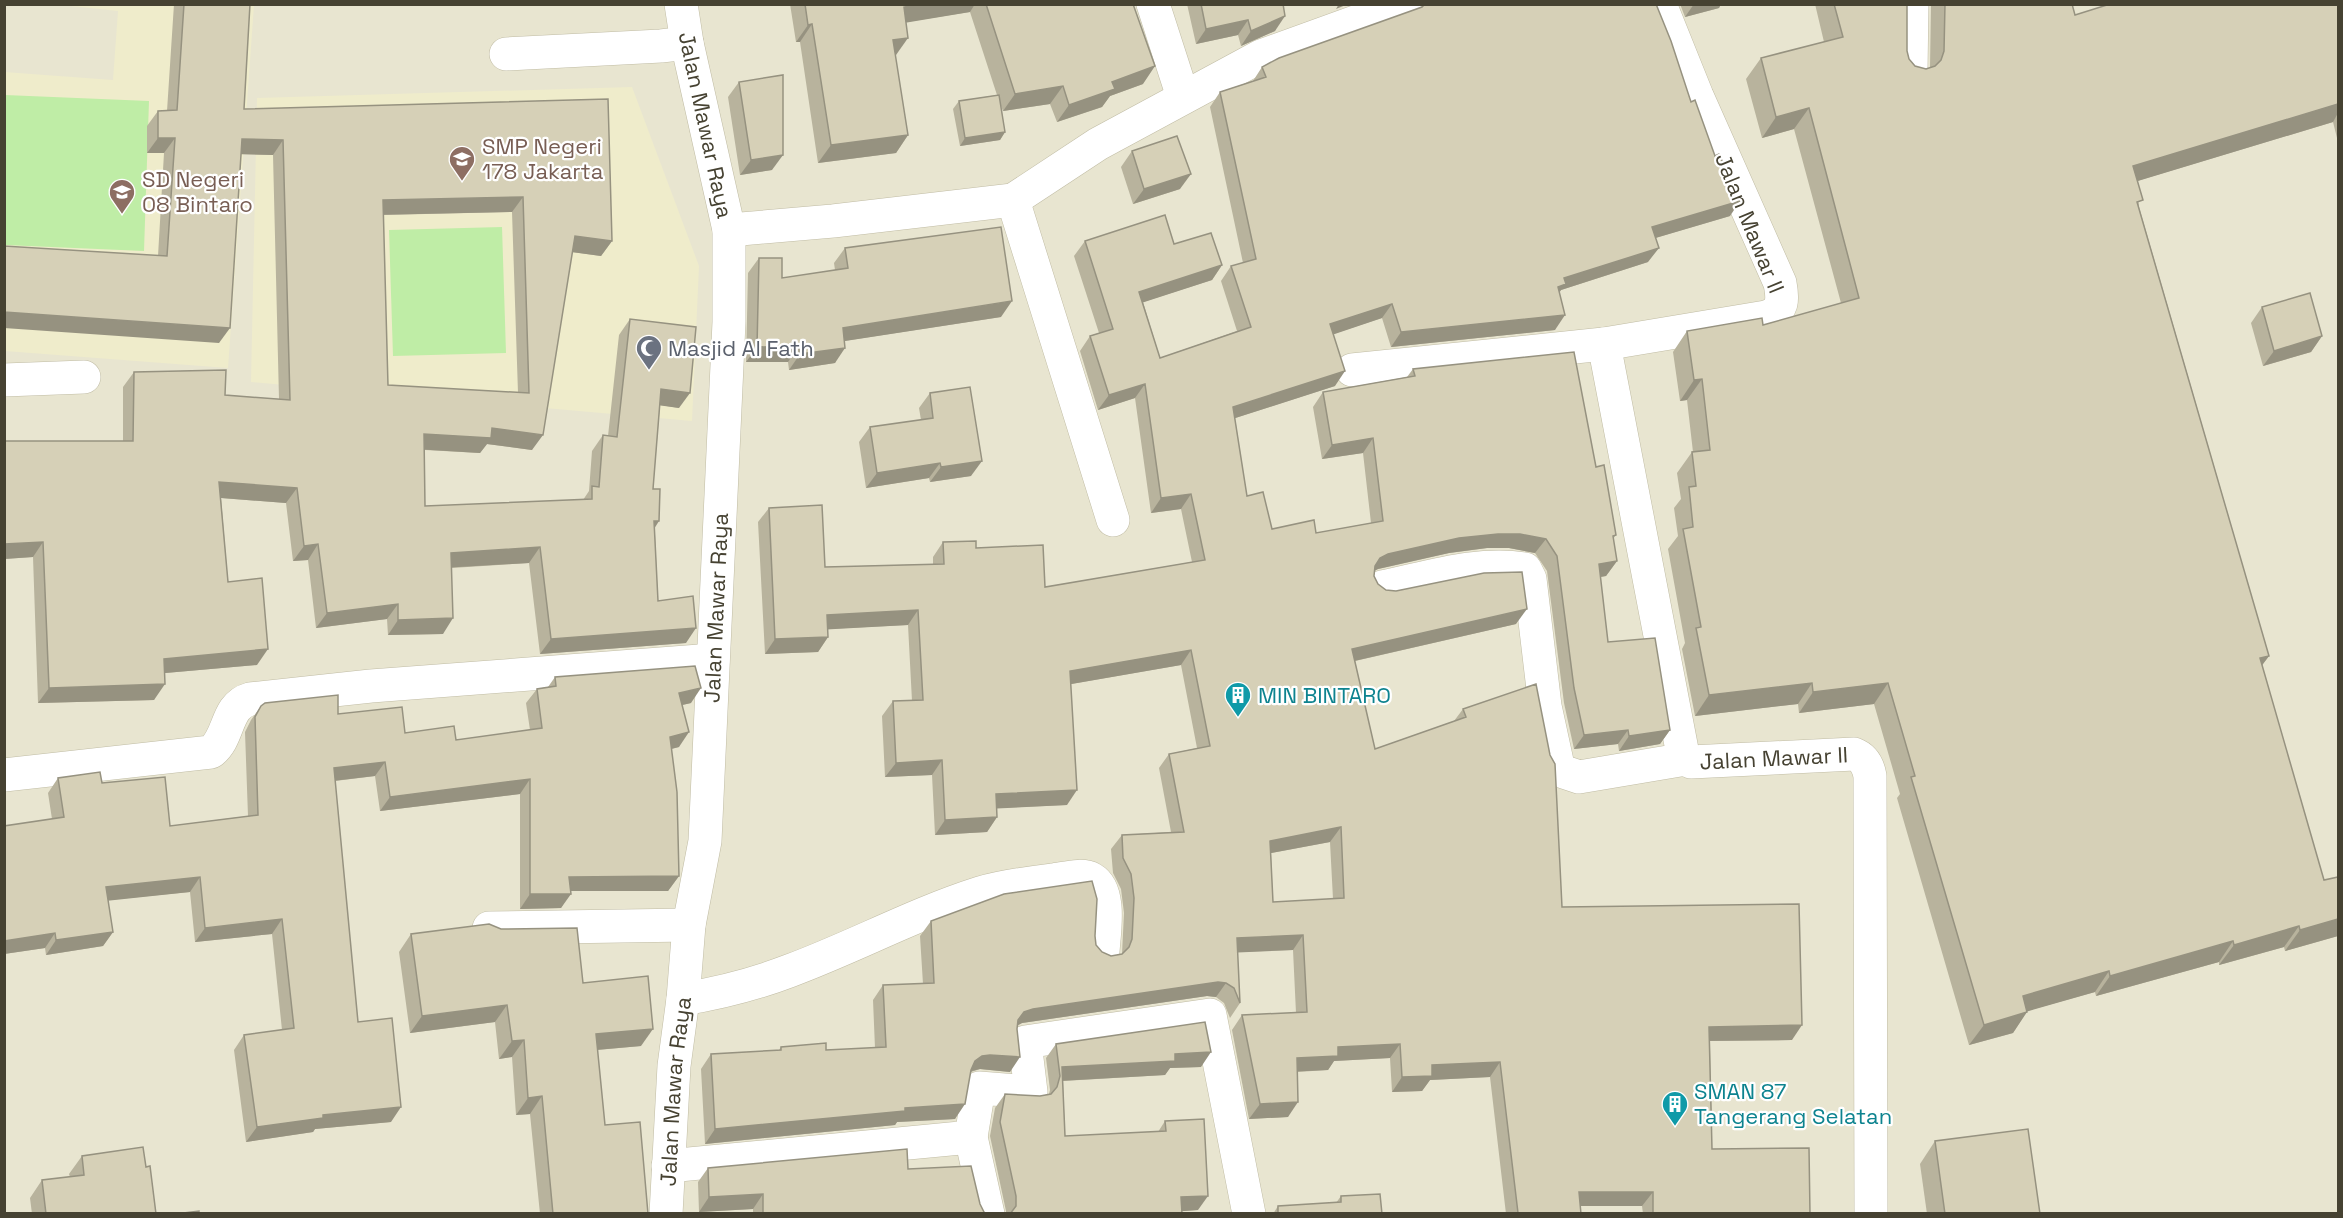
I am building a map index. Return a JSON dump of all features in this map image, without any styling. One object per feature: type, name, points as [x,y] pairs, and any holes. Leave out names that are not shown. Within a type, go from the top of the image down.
[{"type":"street","name":"Jalan Mawar Raya","points":[[666,1214],[674,1066],[683,999],[689,925],[705,842],[729,322],[729,230],[687,43],[681,4]]},
{"type":"street","points":[[1154,4],[1183,97]]},
{"type":"street","points":[[729,230],[833,221],[1013,200],[1098,144],[1261,56],[1405,4]]},
{"type":"street","name":"Jalan Mawar II","points":[[1352,370],[1604,344],[1766,317],[1777,312],[1783,299],[1780,283],[1697,96],[1660,4]]},
{"type":"street","points":[[1911,71],[1912,4]]},
{"type":"street","points":[[506,54],[687,43]]},
{"type":"street","points":[[1013,200],[1113,520]]},
{"type":"street","name":"Jalan Mawar II","points":[[1604,344],[1682,754],[1691,762],[1854,754],[1862,758],[1867,765],[1870,788],[1871,1214]]},
{"type":"street","points":[[4,380],[84,377]]},
{"type":"street","points":[[1382,587],[1466,571],[1508,566],[1525,569],[1530,579],[1545,706],[1558,766],[1564,772],[1580,777],[1686,759]]},
{"type":"street","points":[[4,776],[211,752],[222,739],[237,706],[250,699],[371,686],[712,660]]},
{"type":"street","points":[[683,999],[729,991],[789,972],[938,908],[982,892],[1080,876],[1091,878],[1099,885],[1106,902],[1103,952]]},
{"type":"street","points":[[489,928],[689,925]]},
{"type":"street","points":[[988,1214],[971,1137],[980,1088],[1030,1092],[1025,1042],[1210,1015],[1249,1214]]},
{"type":"street","points":[[668,1166],[971,1137]]},
{"type":"shaded area","points":[[5,5],[2338,5],[2338,1213],[5,1213]]},
{"type":"shaded area","name":"SD Negeri 08 Bintaro","points":[[62,5],[254,5],[228,368],[5,351],[4,72],[113,80],[118,11]]},
{"type":"shaded area","name":"SMP Negeri 178 Jakarta","points":[[632,87],[699,266],[692,421],[251,382],[257,98]]},
{"type":"green space","points":[[5,95],[149,101],[144,251],[5,245]]},
{"type":"green space","points":[[502,227],[506,353],[393,356],[389,230]]},
{"type":"building","points":[[184,4],[250,4],[244,109],[608,99],[612,241],[575,236],[543,435],[492,428],[491,438],[424,434],[425,506],[592,499],[592,486],[599,487],[603,435],[617,437],[630,319],[696,327],[690,393],[661,389],[653,489],[660,489],[659,521],[654,521],[658,601],[693,596],[696,628],[551,639],[540,547],[451,553],[453,618],[398,620],[398,604],[327,613],[318,544],[304,546],[297,488],[219,482],[228,582],[262,578],[268,649],[164,659],[165,684],[49,688],[43,542],[4,544],[4,441],[133,441],[134,372],[226,370],[225,395],[290,400],[283,140],[242,139],[230,328],[4,312],[4,246],[167,256],[175,138],[158,138],[158,111],[177,110]],"holes":[[[523,197],[529,393],[388,385],[383,200]]]},
{"type":"building","points":[[805,4],[921,4],[904,7],[908,38],[893,40],[908,135],[831,145],[812,24],[808,25]]},
{"type":"building","points":[[986,4],[1133,4],[1155,66],[1112,82],[1115,89],[1069,105],[1063,86],[1015,94]]},
{"type":"building","points":[[1201,4],[1283,4],[1285,16],[1251,31],[1248,20],[1206,29]]},
{"type":"building","points":[[1425,4],[1656,4],[1691,102],[1695,100],[1715,156],[1719,154],[1740,201],[1652,227],[1659,248],[1564,278],[1566,284],[1558,287],[1565,315],[1401,332],[1392,304],[1330,324],[1345,371],[1233,407],[1247,496],[1263,492],[1272,529],[1314,520],[1316,533],[1383,521],[1373,438],[1332,445],[1323,392],[1415,376],[1413,369],[1574,352],[1596,467],[1604,465],[1616,535],[1613,536],[1617,561],[1599,564],[1608,642],[1655,638],[1670,730],[1629,736],[1628,730],[1584,735],[1574,688],[1557,556],[1546,539],[1520,534],[1498,534],[1459,538],[1388,554],[1380,558],[1375,566],[1374,576],[1378,584],[1386,590],[1396,591],[1484,573],[1522,572],[1527,609],[1352,649],[1375,749],[1466,717],[1463,709],[1536,684],[1550,755],[1555,764],[1562,907],[1799,904],[1802,1025],[1709,1027],[1712,1149],[1809,1148],[1810,1214],[1653,1214],[1653,1192],[1579,1192],[1581,1214],[1517,1214],[1500,1062],[1432,1065],[1432,1076],[1402,1077],[1400,1044],[1338,1047],[1338,1056],[1297,1058],[1298,1102],[1260,1104],[1242,1015],[1307,1012],[1303,935],[1237,938],[1240,1003],[1234,988],[1226,983],[1218,982],[1024,1012],[1018,1020],[1017,1029],[1020,1057],[990,1055],[982,1056],[975,1061],[971,1070],[965,1104],[905,1108],[905,1111],[715,1129],[711,1054],[781,1050],[781,1047],[826,1043],[826,1050],[886,1047],[883,985],[934,983],[931,921],[1004,894],[1092,881],[1097,899],[1096,945],[1102,952],[1111,956],[1122,954],[1129,947],[1132,939],[1134,898],[1131,874],[1123,858],[1122,835],[1184,832],[1169,754],[1210,746],[1191,650],[1070,671],[1077,790],[996,794],[997,817],[945,820],[942,760],[896,763],[893,701],[923,700],[918,610],[827,615],[828,637],[775,639],[769,508],[822,505],[825,567],[944,564],[943,542],[976,541],[976,548],[1043,545],[1045,587],[1205,560],[1191,494],[1161,498],[1145,384],[1109,395],[1090,336],[1113,329],[1085,241],[1165,215],[1174,244],[1211,233],[1222,265],[1139,292],[1160,358],[1251,327],[1231,266],[1256,259],[1220,92],[1266,77],[1262,67],[1279,58]],"holes":[[[1341,827],[1344,898],[1273,902],[1270,841]]]},
{"type":"building","points":[[1834,4],[1907,4],[1909,59],[1915,66],[1926,69],[1935,66],[1941,60],[1944,51],[1945,4],[2072,4],[2075,15],[2110,4],[2338,4],[2338,104],[2133,166],[2143,200],[2137,202],[2269,656],[2260,658],[2324,880],[2338,877],[2338,919],[2300,930],[2299,926],[2234,945],[2233,941],[2110,976],[2109,971],[2023,996],[2027,1012],[1984,1025],[1911,777],[1915,776],[1888,683],[1813,692],[1812,683],[1709,695],[1696,628],[1701,627],[1683,529],[1693,527],[1689,487],[1696,486],[1692,452],[1710,450],[1702,379],[1694,380],[1687,331],[1762,318],[1763,325],[1859,298],[1809,108],[1776,117],[1761,58],[1843,37]]},
{"type":"building","points":[[783,75],[783,155],[751,160],[739,82]]},
{"type":"building","points":[[999,95],[1005,132],[965,138],[959,101]]},
{"type":"building","points":[[1177,136],[1191,174],[1144,189],[1132,151]]},
{"type":"building","points":[[1001,227],[1012,301],[843,328],[845,348],[800,354],[799,346],[757,347],[759,258],[782,258],[782,278],[848,268],[845,248]]},
{"type":"building","points":[[2310,293],[2322,336],[2274,351],[2262,307]]},
{"type":"building","points":[[970,387],[982,461],[941,467],[940,463],[877,473],[870,427],[933,418],[930,393]]},
{"type":"building","points":[[695,666],[701,688],[679,693],[689,732],[670,737],[677,792],[679,876],[569,877],[571,894],[530,894],[530,779],[390,797],[385,762],[334,768],[358,1022],[392,1018],[401,1107],[323,1115],[323,1118],[257,1127],[244,1035],[294,1028],[282,919],[205,928],[200,877],[106,887],[113,932],[56,940],[55,933],[4,941],[4,826],[64,817],[58,778],[100,772],[102,783],[165,777],[170,826],[258,815],[255,717],[265,703],[338,695],[338,714],[402,707],[405,733],[454,726],[456,740],[542,728],[537,689],[556,686],[555,677]]},
{"type":"building","points":[[489,924],[501,929],[577,928],[583,983],[648,976],[653,1029],[596,1034],[605,1125],[640,1122],[648,1214],[553,1214],[542,1096],[528,1098],[524,1040],[512,1041],[507,1005],[422,1016],[411,934]]},
{"type":"building","points":[[1205,1022],[1211,1052],[1175,1054],[1175,1061],[1062,1067],[1065,1136],[1166,1131],[1165,1121],[1204,1119],[1208,1196],[1181,1197],[1182,1214],[1010,1214],[1016,1206],[1016,1196],[1000,1122],[1005,1094],[1040,1096],[1051,1094],[1057,1087],[1060,1076],[1056,1044]]},
{"type":"building","points":[[2028,1129],[2040,1214],[1945,1214],[1935,1141]]},
{"type":"building","points":[[143,1147],[146,1167],[150,1166],[156,1214],[46,1214],[42,1180],[84,1175],[82,1156]]},
{"type":"building","points":[[907,1149],[908,1169],[971,1166],[980,1204],[986,1214],[763,1214],[763,1194],[709,1197],[708,1168]]},
{"type":"building","points":[[1380,1194],[1382,1214],[1278,1214],[1278,1206],[1341,1202],[1341,1196]]},
{"type":"building","points":[[199,1211],[199,1214],[175,1214]]},
{"type":"place","name":"SMP Negeri 178 Jakarta","points":[[462,182]]},
{"type":"place","name":"SD Negeri 08 Bintaro","points":[[122,215]]},
{"type":"place","name":"Masjid Al Fath","points":[[649,371]]},
{"type":"place","name":"MIN BINTARO","points":[[1238,718]]},
{"type":"place","name":"SMAN 87 Tangerang Selatan","points":[[1675,1127]]}]
